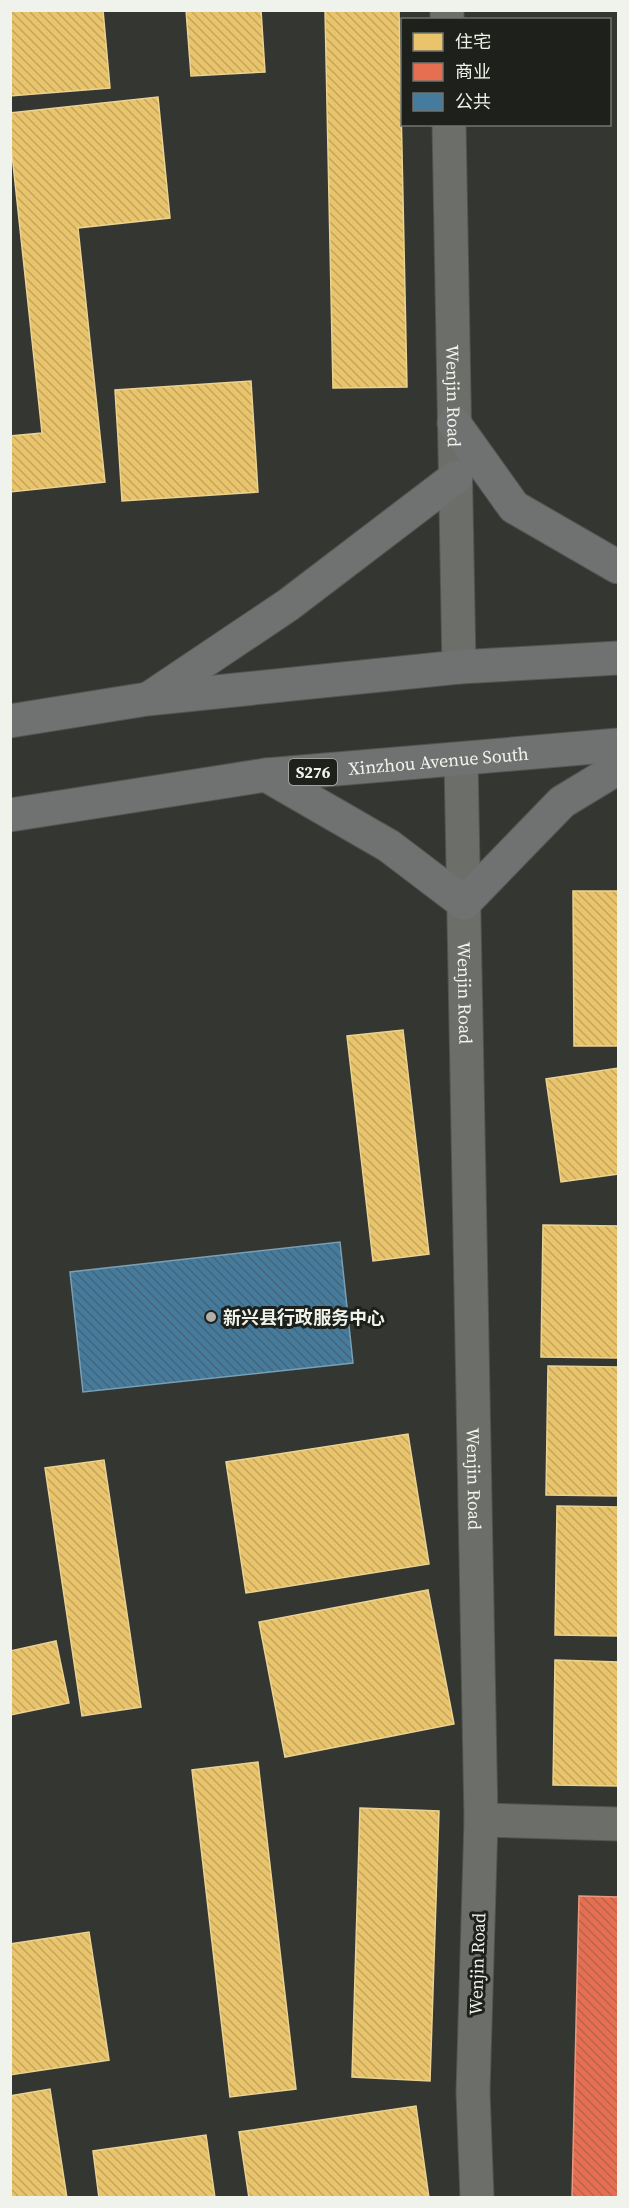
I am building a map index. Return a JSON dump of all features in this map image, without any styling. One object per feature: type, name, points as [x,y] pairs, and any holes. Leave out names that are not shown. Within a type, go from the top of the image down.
[{"type":"main road","points":[[454,423],[513,507],[618,567]]},
{"type":"main road","points":[[147,699],[288,605],[456,477]]},
{"type":"main road","points":[[10,721],[147,699],[459,667],[618,658]]},
{"type":"main road","name":"Xinzhou Avenue South","points":[[10,815],[266,776],[618,745]]},
{"type":"main road","points":[[266,776],[389,846],[464,903],[562,802],[618,768]]},
{"type":"street","name":"Wenjin Road","points":[[449,126],[459,667]]},
{"type":"street","name":"Wenjin Road","points":[[461,759],[481,1820],[473,2092],[477,2198]]},
{"type":"street","points":[[481,1820],[618,1824]]},
{"type":"building: 住宅","points":[[10,10],[103,10],[110,88],[10,96]]},
{"type":"building: 住宅","points":[[186,10],[261,10],[265,72],[191,76]]},
{"type":"building: 住宅","points":[[325,10],[399,10],[407,387],[333,388]]},
{"type":"building: 住宅","points":[[158,97],[170,218],[78,228],[105,482],[10,492],[10,436],[42,433],[10,136],[10,113]]},
{"type":"building: 住宅","points":[[251,381],[258,492],[122,501],[115,390]]},
{"type":"building: 住宅","points":[[573,891],[618,891],[618,1046],[574,1046]]},
{"type":"building: 住宅","points":[[403,1030],[429,1254],[373,1261],[347,1036]]},
{"type":"building: 住宅","points":[[618,1068],[618,1174],[561,1182],[546,1079]]},
{"type":"building: 住宅","points":[[543,1225],[618,1226],[618,1358],[541,1357]]},
{"type":"building: 住宅","points":[[548,1366],[618,1367],[618,1496],[546,1495]]},
{"type":"building: 住宅","points":[[408,1434],[429,1564],[246,1593],[226,1462]]},
{"type":"building: 住宅","points":[[104,1460],[141,1707],[82,1716],[45,1468]]},
{"type":"building: 住宅","points":[[557,1506],[618,1507],[618,1636],[555,1635]]},
{"type":"building: 住宅","points":[[428,1590],[454,1724],[285,1757],[259,1622]]},
{"type":"building: 住宅","points":[[56,1641],[69,1703],[10,1715],[10,1651]]},
{"type":"building: 住宅","points":[[555,1660],[618,1662],[618,1786],[553,1785]]},
{"type":"building: 住宅","points":[[258,1762],[296,2089],[230,2097],[192,1770]]},
{"type":"building: 住宅","points":[[360,1808],[439,1811],[430,2081],[352,2077]]},
{"type":"building: 住宅","points":[[89,1932],[109,2060],[10,2075],[10,1944]]},
{"type":"building: 住宅","points":[[50,2089],[67,2198],[10,2198],[10,2096]]},
{"type":"building: 住宅","points":[[416,2106],[429,2198],[249,2198],[239,2132]]},
{"type":"building: 住宅","points":[[206,2135],[215,2198],[99,2198],[93,2151]]},
{"type":"building: 商业","points":[[579,1896],[618,1897],[618,2198],[572,2198]]},
{"type":"building: 公共","name":"新兴县行政服务中心","points":[[340,1242],[353,1363],[83,1392],[70,1272]]},
{"type":"place","name":"新兴县行政服务中心","points":[[211,1317]]}]
